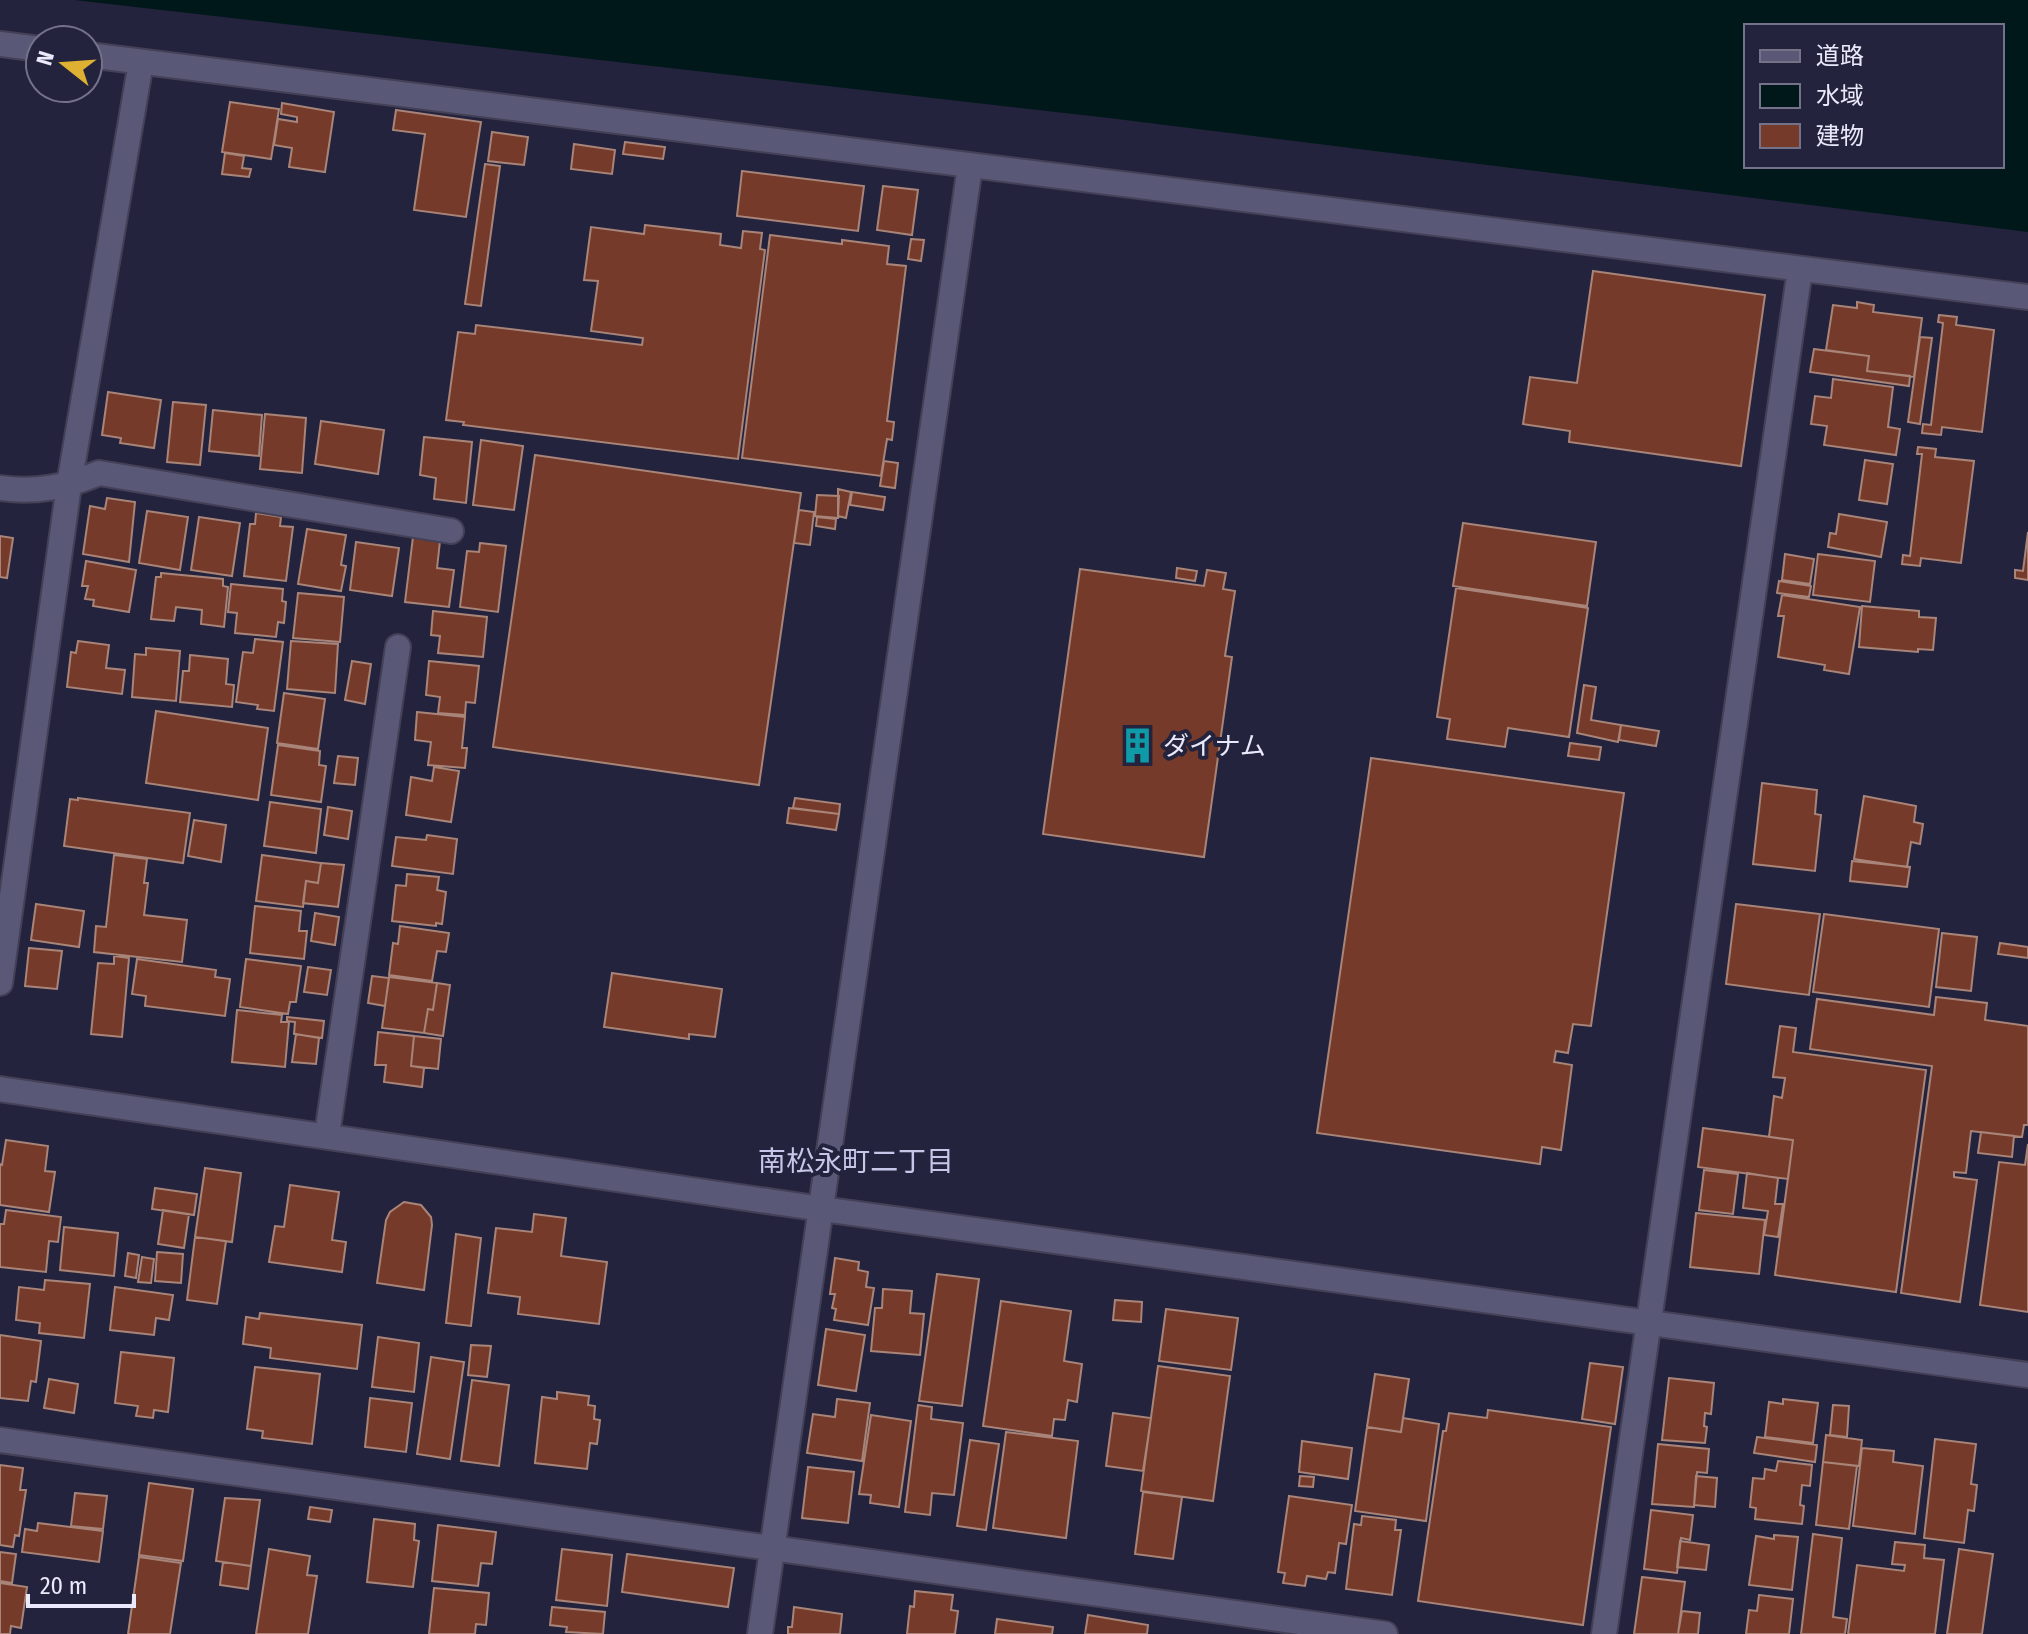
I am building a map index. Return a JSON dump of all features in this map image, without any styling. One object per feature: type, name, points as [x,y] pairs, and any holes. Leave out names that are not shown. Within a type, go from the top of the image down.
[{"type":"street","points":[[0,44],[24,47]]},
{"type":"street","points":[[104,57],[2028,297]]},
{"type":"street","points":[[0,983],[69,485],[141,62]]},
{"type":"street","points":[[760,1634],[970,166]]},
{"type":"street","points":[[1604,1634],[1800,269]]},
{"type":"street","points":[[0,488],[26,492],[69,485],[99,473],[451,531]]},
{"type":"street","points":[[327,1135],[398,647]]},
{"type":"street","points":[[0,1089],[822,1209],[2028,1375]]},
{"type":"street","points":[[0,1440],[1385,1634]]},
{"type":"water","points":[[74,0],[2028,0],[2028,232],[1109,118]]},
{"type":"building","points":[[230,102],[279,109],[271,159],[222,152]]},
{"type":"building","points":[[282,103],[334,112],[325,172],[289,167],[292,148],[274,145],[278,119],[297,122],[297,117],[281,114]]},
{"type":"building","points":[[396,110],[481,122],[466,217],[414,210],[425,134],[393,130]]},
{"type":"building","points":[[492,132],[528,137],[524,165],[488,161]]},
{"type":"building","points":[[625,142],[665,147],[663,159],[623,154]]},
{"type":"building","points":[[574,144],[615,150],[612,174],[571,169]]},
{"type":"building","points":[[225,153],[244,156],[242,168],[251,169],[249,177],[222,174]]},
{"type":"building","points":[[485,164],[500,166],[481,306],[465,304]]},
{"type":"building","points":[[742,171],[864,186],[858,231],[737,216]]},
{"type":"building","points":[[883,186],[918,190],[912,235],[877,230]]},
{"type":"building","points":[[645,225],[721,234],[720,245],[741,248],[743,231],[762,233],[760,249],[765,250],[738,459],[463,425],[464,422],[446,420],[458,332],[475,334],[476,325],[642,345],[643,338],[591,331],[598,281],[584,280],[591,227],[644,234]]},
{"type":"building","points":[[770,235],[889,246],[887,264],[906,266],[887,421],[894,422],[892,440],[887,439],[881,476],[742,458]]},
{"type":"building","points":[[911,239],[924,240],[921,261],[908,259]]},
{"type":"building","points":[[1593,271],[1765,295],[1741,466],[1569,442],[1570,431],[1523,424],[1530,377],[1577,383]]},
{"type":"building","points":[[1857,302],[1874,305],[1873,312],[1922,318],[1914,377],[1867,371],[1869,356],[1826,350],[1833,305],[1857,308]]},
{"type":"building","points":[[1939,315],[1957,317],[1956,325],[1994,330],[1982,432],[1942,427],[1941,435],[1922,433],[1923,424],[1931,425],[1943,323],[1938,322]]},
{"type":"building","points":[[1920,337],[1932,338],[1920,424],[1908,422]]},
{"type":"building","points":[[1814,349],[1869,356],[1867,371],[1910,376],[1909,386],[1810,372]]},
{"type":"building","points":[[1833,379],[1893,387],[1888,427],[1900,429],[1896,455],[1824,445],[1827,426],[1811,424],[1815,396],[1831,398]]},
{"type":"building","points":[[108,392],[161,400],[154,448],[120,443],[121,438],[102,435]]},
{"type":"building","points":[[173,402],[206,405],[200,465],[167,462]]},
{"type":"building","points":[[213,410],[262,415],[259,456],[209,451]]},
{"type":"building","points":[[265,414],[306,418],[302,473],[260,469]]},
{"type":"building","points":[[321,421],[384,430],[378,474],[315,464]]},
{"type":"building","points":[[424,437],[472,442],[466,503],[434,499],[436,478],[420,475]]},
{"type":"building","points":[[481,440],[523,446],[514,510],[473,505]]},
{"type":"building","points":[[1918,447],[1936,449],[1935,457],[1974,461],[1961,563],[1921,558],[1920,566],[1902,564],[1903,555],[1910,556],[1922,454],[1917,454]]},
{"type":"building","points":[[535,455],[801,493],[759,785],[493,747]]},
{"type":"building","points":[[1865,460],[1893,464],[1887,504],[1859,500]]},
{"type":"building","points":[[884,461],[898,463],[895,488],[880,486]]},
{"type":"building","points":[[838,489],[851,492],[846,518],[838,516]]},
{"type":"building","points":[[852,492],[885,497],[883,510],[850,505]]},
{"type":"building","points":[[817,495],[839,496],[838,518],[815,516]]},
{"type":"building","points":[[107,498],[135,502],[129,562],[83,554],[90,506],[105,509]]},
{"type":"building","points":[[799,510],[814,512],[810,545],[794,543]]},
{"type":"building","points":[[147,511],[188,517],[180,570],[139,563]]},
{"type":"building","points":[[256,513],[281,517],[280,526],[293,527],[286,581],[244,576],[250,524],[255,524]]},
{"type":"building","points":[[1839,514],[1887,522],[1881,557],[1828,547],[1830,533],[1836,534]]},
{"type":"building","points":[[199,517],[240,523],[232,576],[191,570]]},
{"type":"building","points":[[817,517],[836,519],[835,529],[816,526]]},
{"type":"building","points":[[1463,523],[1596,542],[1587,606],[1453,586]]},
{"type":"building","points":[[307,529],[346,535],[341,565],[346,566],[341,591],[298,584]]},
{"type":"building","points":[[2028,532],[2028,580],[2015,578],[2015,570],[2023,571]]},
{"type":"building","points":[[0,536],[13,538],[7,578],[0,577]]},
{"type":"building","points":[[413,537],[440,541],[437,568],[454,570],[449,607],[405,602]]},
{"type":"building","points":[[356,542],[399,548],[392,596],[350,590]]},
{"type":"building","points":[[480,543],[506,546],[498,612],[460,607],[467,551],[479,552]]},
{"type":"building","points":[[1785,554],[1814,559],[1810,584],[1782,580]]},
{"type":"building","points":[[1818,554],[1875,561],[1870,602],[1813,595]]},
{"type":"building","points":[[86,561],[136,570],[129,612],[93,606],[94,600],[85,599],[88,586],[82,586]]},
{"type":"building","points":[[1177,568],[1197,571],[1195,581],[1176,578]]},
{"type":"building","name":"ダイナム","points":[[1080,569],[1204,586],[1207,570],[1226,573],[1223,589],[1235,591],[1225,656],[1232,657],[1204,857],[1043,834]]},
{"type":"building","points":[[161,573],[223,579],[223,586],[228,587],[224,627],[201,624],[202,610],[176,607],[174,621],[151,619],[156,577],[161,577]]},
{"type":"building","points":[[1779,581],[1811,586],[1809,597],[1777,593]]},
{"type":"building","points":[[231,584],[283,589],[282,601],[286,602],[284,623],[278,622],[276,637],[235,633],[237,613],[228,612]]},
{"type":"building","points":[[1456,588],[1588,608],[1569,737],[1508,728],[1505,747],[1447,739],[1450,719],[1437,717]]},
{"type":"building","points":[[298,593],[344,597],[340,642],[293,638]]},
{"type":"building","points":[[1782,595],[1860,607],[1849,674],[1824,670],[1825,665],[1778,657],[1784,616],[1778,616]]},
{"type":"building","points":[[1862,606],[1919,611],[1919,617],[1936,618],[1933,650],[1918,649],[1918,652],[1859,647]]},
{"type":"building","points":[[433,611],[487,617],[483,657],[438,653],[440,636],[431,635]]},
{"type":"building","points":[[255,639],[283,642],[274,711],[236,702],[243,652],[253,653]]},
{"type":"building","points":[[78,641],[109,645],[106,668],[125,670],[122,694],[67,687],[71,652],[76,653]]},
{"type":"building","points":[[291,641],[338,644],[335,693],[287,689]]},
{"type":"building","points":[[146,648],[180,651],[176,701],[132,697],[135,654],[146,655]]},
{"type":"building","points":[[190,655],[228,659],[226,684],[234,685],[232,707],[180,702],[183,671],[189,671]]},
{"type":"building","points":[[352,661],[371,664],[365,704],[345,700]]},
{"type":"building","points":[[429,661],[479,666],[475,703],[466,702],[465,715],[438,713],[440,697],[426,695]]},
{"type":"building","points":[[1584,685],[1596,687],[1591,720],[1621,725],[1618,742],[1577,733]]},
{"type":"building","points":[[284,693],[325,699],[318,749],[277,743]]},
{"type":"building","points":[[156,711],[268,728],[258,800],[146,783]]},
{"type":"building","points":[[417,712],[465,717],[462,748],[467,748],[465,768],[428,765],[431,742],[415,740]]},
{"type":"building","points":[[1621,725],[1659,731],[1656,746],[1619,740]]},
{"type":"building","points":[[1570,743],[1601,747],[1599,760],[1568,756]]},
{"type":"building","points":[[278,745],[320,751],[319,765],[326,766],[321,802],[271,795]]},
{"type":"building","points":[[338,756],[358,758],[355,785],[334,783]]},
{"type":"building","points":[[1371,758],[1624,793],[1591,1026],[1573,1024],[1568,1053],[1556,1051],[1554,1062],[1572,1065],[1561,1150],[1542,1147],[1540,1164],[1317,1133]]},
{"type":"building","points":[[434,767],[459,771],[451,822],[406,815],[411,777],[432,781]]},
{"type":"building","points":[[1762,783],[1817,790],[1815,814],[1821,815],[1815,871],[1753,864]]},
{"type":"building","points":[[1864,796],[1916,806],[1914,822],[1923,824],[1920,844],[1911,842],[1907,867],[1854,859]]},
{"type":"building","points":[[795,798],[840,804],[839,814],[793,808]]},
{"type":"building","points":[[70,799],[190,813],[183,863],[64,846]]},
{"type":"building","points":[[270,802],[321,809],[316,853],[264,846]]},
{"type":"building","points":[[328,807],[352,811],[348,839],[324,835]]},
{"type":"building","points":[[789,808],[839,814],[836,830],[787,823]]},
{"type":"building","points":[[194,820],[226,825],[221,862],[188,856]]},
{"type":"building","points":[[427,835],[457,839],[453,874],[392,866],[396,837],[426,840]]},
{"type":"building","points":[[114,855],[147,859],[144,915],[187,920],[182,962],[94,952],[96,926],[106,927]]},
{"type":"building","points":[[262,855],[321,863],[318,883],[306,881],[303,907],[256,901]]},
{"type":"building","points":[[1852,861],[1910,867],[1907,887],[1850,881]]},
{"type":"building","points":[[321,863],[344,865],[338,907],[303,903],[306,881],[318,883]]},
{"type":"building","points":[[407,874],[439,877],[437,890],[446,892],[442,924],[392,921],[396,885],[406,886]]},
{"type":"building","points":[[36,904],[84,911],[79,947],[31,940]]},
{"type":"building","points":[[1736,904],[1820,914],[1809,995],[1726,984]]},
{"type":"building","points":[[255,906],[301,911],[299,931],[307,931],[304,959],[250,953]]},
{"type":"building","points":[[315,913],[339,917],[335,945],[311,941]]},
{"type":"building","points":[[1824,914],[1939,929],[1929,1007],[1813,992]]},
{"type":"building","points":[[400,926],[449,933],[446,952],[437,951],[432,981],[389,975],[393,943],[398,944]]},
{"type":"building","points":[[1942,933],[1977,937],[1971,991],[1936,987]]},
{"type":"building","points":[[2000,943],[2028,947],[2028,958],[1998,954]]},
{"type":"building","points":[[29,948],[62,951],[57,989],[25,986]]},
{"type":"building","points":[[114,956],[129,958],[122,1037],[91,1034],[98,963],[114,964]]},
{"type":"building","points":[[137,959],[216,970],[215,977],[230,979],[225,1016],[145,1006],[146,996],[132,994]]},
{"type":"building","points":[[246,959],[301,966],[296,1002],[290,1002],[288,1014],[240,1007]]},
{"type":"building","points":[[308,967],[331,970],[327,995],[304,992]]},
{"type":"building","points":[[612,973],[722,989],[715,1037],[689,1034],[689,1039],[604,1027]]},
{"type":"building","points":[[372,976],[389,978],[385,1006],[368,1003]]},
{"type":"building","points":[[389,977],[437,983],[433,1010],[428,1009],[424,1033],[382,1028]]},
{"type":"building","points":[[437,983],[450,985],[443,1036],[424,1033],[428,1009],[433,1010]]},
{"type":"building","points":[[1936,997],[1987,1003],[1985,1020],[2028,1026],[2028,1125],[2024,1125],[2022,1137],[1971,1131],[1966,1173],[1954,1172],[1954,1177],[1977,1180],[1960,1302],[1901,1293],[1932,1066],[1810,1049],[1817,999],[1934,1015]]},
{"type":"building","points":[[237,1010],[282,1015],[281,1022],[289,1022],[285,1067],[232,1062]]},
{"type":"building","points":[[287,1017],[324,1021],[322,1038],[294,1034],[295,1022],[287,1021]]},
{"type":"building","points":[[1780,1026],[1796,1028],[1793,1052],[1926,1070],[1896,1292],[1775,1275],[1793,1140],[1769,1137],[1774,1096],[1782,1098],[1785,1078],[1773,1077]]},
{"type":"building","points":[[378,1032],[414,1036],[411,1066],[424,1068],[422,1087],[384,1082],[386,1065],[375,1065]]},
{"type":"building","points":[[296,1034],[319,1038],[316,1064],[292,1062]]},
{"type":"building","points":[[414,1036],[441,1039],[438,1069],[411,1066]]},
{"type":"building","points":[[1703,1128],[1793,1140],[1788,1179],[1698,1167]]},
{"type":"building","points":[[1981,1132],[2014,1136],[2012,1157],[1978,1153]]},
{"type":"building","points":[[6,1140],[48,1146],[45,1171],[55,1172],[49,1212],[0,1205],[0,1164]]},
{"type":"building","points":[[2028,1144],[2028,1312],[1980,1305],[1999,1162],[2025,1165]]},
{"type":"building","points":[[205,1168],[241,1173],[232,1242],[195,1237]]},
{"type":"building","points":[[1704,1170],[1738,1174],[1733,1214],[1699,1210]]},
{"type":"building","points":[[1747,1173],[1778,1178],[1775,1204],[1783,1204],[1778,1237],[1764,1235],[1768,1211],[1743,1208]]},
{"type":"building","points":[[290,1185],[339,1192],[332,1240],[346,1242],[342,1272],[269,1262],[275,1226],[284,1227]]},
{"type":"building","points":[[155,1188],[197,1194],[194,1215],[152,1209]]},
{"type":"building","points":[[404,1202],[421,1205],[431,1217],[424,1290],[377,1283],[386,1220],[390,1212]]},
{"type":"building","points":[[6,1210],[61,1217],[58,1242],[49,1241],[46,1272],[0,1267],[0,1224],[4,1224]]},
{"type":"building","points":[[163,1210],[189,1214],[184,1248],[158,1244]]},
{"type":"building","points":[[1696,1213],[1765,1220],[1759,1274],[1690,1267]]},
{"type":"building","points":[[534,1214],[566,1218],[561,1256],[607,1262],[599,1324],[518,1314],[520,1297],[488,1293],[496,1228],[532,1232]]},
{"type":"building","points":[[64,1227],[118,1233],[114,1276],[60,1270]]},
{"type":"building","points":[[456,1234],[481,1238],[471,1326],[446,1323]]},
{"type":"building","points":[[195,1237],[226,1241],[217,1304],[187,1300]]},
{"type":"building","points":[[157,1252],[183,1254],[181,1283],[155,1281]]},
{"type":"building","points":[[128,1253],[139,1255],[136,1278],[125,1276]]},
{"type":"building","points":[[142,1257],[154,1259],[151,1283],[138,1282]]},
{"type":"building","points":[[835,1258],[859,1262],[858,1270],[868,1272],[866,1287],[874,1288],[868,1325],[834,1320],[836,1309],[832,1308],[835,1294],[830,1294]]},
{"type":"building","points":[[937,1274],[979,1279],[962,1406],[919,1401]]},
{"type":"building","points":[[45,1280],[90,1284],[84,1338],[39,1333],[40,1323],[16,1320],[19,1287],[44,1290]]},
{"type":"building","points":[[115,1287],[173,1295],[169,1320],[156,1318],[154,1335],[110,1330]]},
{"type":"building","points":[[883,1289],[912,1291],[910,1313],[924,1314],[920,1355],[871,1351],[875,1308],[882,1308]]},
{"type":"building","points":[[1115,1300],[1142,1302],[1141,1322],[1113,1320]]},
{"type":"building","points":[[1001,1301],[1071,1311],[1064,1361],[1082,1364],[1077,1402],[1068,1400],[1065,1420],[1054,1419],[1052,1436],[983,1426]]},
{"type":"building","points":[[1166,1309],[1238,1318],[1231,1370],[1159,1361]]},
{"type":"building","points":[[260,1313],[362,1325],[357,1369],[270,1358],[271,1348],[243,1344],[246,1317],[259,1319]]},
{"type":"building","points":[[826,1329],[865,1335],[856,1391],[818,1385]]},
{"type":"building","points":[[0,1335],[41,1341],[36,1382],[31,1381],[28,1401],[0,1398]]},
{"type":"building","points":[[378,1337],[419,1343],[414,1392],[372,1387]]},
{"type":"building","points":[[471,1345],[491,1346],[487,1377],[468,1375]]},
{"type":"building","points":[[121,1352],[174,1358],[168,1412],[154,1410],[153,1418],[136,1416],[138,1406],[115,1403]]},
{"type":"building","points":[[431,1357],[464,1362],[450,1459],[417,1454]]},
{"type":"building","points":[[1590,1363],[1623,1367],[1615,1424],[1582,1419]]},
{"type":"building","points":[[1158,1366],[1230,1376],[1213,1501],[1141,1491]]},
{"type":"building","points":[[255,1367],[320,1374],[312,1444],[262,1438],[263,1431],[247,1429]]},
{"type":"building","points":[[1375,1374],[1409,1379],[1401,1432],[1367,1427]]},
{"type":"building","points":[[1669,1378],[1714,1383],[1711,1414],[1705,1413],[1705,1443],[1662,1440]]},
{"type":"building","points":[[49,1379],[78,1384],[74,1413],[44,1408]]},
{"type":"building","points":[[472,1380],[509,1385],[499,1466],[461,1461]]},
{"type":"building","points":[[557,1392],[589,1396],[588,1405],[595,1406],[594,1419],[600,1420],[597,1444],[590,1443],[587,1469],[535,1463],[542,1397],[557,1399]]},
{"type":"building","points":[[370,1398],[412,1403],[406,1452],[365,1447]]},
{"type":"building","points":[[837,1399],[870,1403],[862,1461],[807,1453],[813,1414],[835,1417]]},
{"type":"building","points":[[1783,1399],[1818,1403],[1813,1443],[1765,1437],[1769,1402],[1783,1404]]},
{"type":"building","points":[[918,1405],[932,1407],[931,1419],[963,1423],[954,1495],[932,1493],[930,1515],[905,1512]]},
{"type":"building","points":[[1833,1405],[1849,1406],[1847,1437],[1830,1435]]},
{"type":"building","points":[[1488,1410],[1611,1427],[1583,1625],[1418,1601],[1443,1431],[1446,1431],[1449,1413],[1487,1418]]},
{"type":"building","points":[[1113,1413],[1151,1418],[1143,1471],[1106,1466]]},
{"type":"building","points":[[871,1415],[911,1421],[899,1507],[870,1503],[871,1495],[859,1494]]},
{"type":"building","points":[[1403,1418],[1439,1424],[1426,1521],[1355,1511],[1367,1427],[1401,1432]]},
{"type":"building","points":[[1006,1432],[1078,1441],[1066,1538],[993,1528]]},
{"type":"building","points":[[1826,1435],[1862,1440],[1859,1466],[1823,1462]]},
{"type":"building","points":[[1757,1437],[1817,1445],[1815,1462],[1754,1453]]},
{"type":"building","points":[[1935,1439],[1976,1444],[1971,1484],[1977,1485],[1974,1511],[1968,1510],[1964,1543],[1924,1538]]},
{"type":"building","points":[[970,1440],[999,1444],[986,1530],[957,1526]]},
{"type":"building","points":[[1302,1441],[1352,1448],[1348,1479],[1299,1472]]},
{"type":"building","points":[[1658,1444],[1709,1449],[1707,1473],[1697,1472],[1694,1507],[1652,1504]]},
{"type":"building","points":[[1862,1448],[1894,1451],[1893,1462],[1923,1466],[1915,1534],[1853,1526]]},
{"type":"building","points":[[1778,1461],[1812,1465],[1810,1486],[1802,1485],[1802,1524],[1755,1519],[1756,1508],[1750,1507],[1753,1478],[1764,1479],[1765,1469],[1776,1471]]},
{"type":"building","points":[[1823,1462],[1857,1466],[1849,1529],[1816,1525]]},
{"type":"building","points":[[0,1465],[23,1468],[20,1490],[26,1490],[19,1536],[15,1535],[13,1547],[0,1545]]},
{"type":"building","points":[[808,1467],[854,1472],[848,1523],[802,1518]]},
{"type":"building","points":[[1300,1476],[1314,1477],[1313,1487],[1299,1486]]},
{"type":"building","points":[[1696,1476],[1717,1478],[1715,1507],[1694,1505]]},
{"type":"building","points":[[149,1483],[193,1489],[183,1561],[139,1555]]},
{"type":"building","points":[[1143,1492],[1182,1497],[1173,1559],[1135,1554]]},
{"type":"building","points":[[75,1493],[107,1496],[103,1529],[71,1526]]},
{"type":"building","points":[[1289,1496],[1352,1505],[1346,1544],[1339,1543],[1335,1573],[1328,1572],[1326,1579],[1307,1576],[1305,1586],[1283,1583],[1285,1573],[1278,1572]]},
{"type":"building","points":[[225,1498],[260,1500],[251,1566],[216,1561]]},
{"type":"building","points":[[310,1507],[332,1510],[330,1522],[308,1519]]},
{"type":"building","points":[[1651,1510],[1693,1515],[1690,1540],[1681,1538],[1677,1573],[1644,1569]]},
{"type":"building","points":[[1362,1516],[1396,1520],[1395,1530],[1401,1530],[1392,1595],[1346,1589],[1354,1524],[1361,1525]]},
{"type":"building","points":[[374,1519],[415,1524],[414,1540],[419,1541],[413,1587],[367,1582]]},
{"type":"building","points":[[38,1523],[103,1531],[99,1562],[22,1552],[25,1529],[37,1531]]},
{"type":"building","points":[[438,1525],[496,1532],[492,1564],[481,1563],[478,1586],[432,1581]]},
{"type":"building","points":[[1813,1534],[1842,1538],[1833,1617],[1847,1619],[1845,1634],[1801,1634]]},
{"type":"building","points":[[1774,1535],[1798,1537],[1792,1590],[1749,1585],[1756,1536],[1774,1539]]},
{"type":"building","points":[[1680,1541],[1709,1545],[1706,1570],[1677,1567]]},
{"type":"building","points":[[1895,1542],[1925,1545],[1924,1558],[1944,1560],[1935,1634],[1848,1634],[1857,1565],[1904,1571],[1905,1565],[1892,1564]]},
{"type":"building","points":[[269,1549],[310,1556],[307,1575],[317,1576],[308,1634],[256,1634]]},
{"type":"building","points":[[562,1549],[612,1555],[607,1606],[556,1600]]},
{"type":"building","points":[[1959,1549],[1993,1554],[1982,1634],[1947,1634]]},
{"type":"building","points":[[0,1552],[16,1554],[12,1583],[0,1581]]},
{"type":"building","points":[[627,1554],[734,1568],[728,1607],[622,1592]]},
{"type":"building","points":[[139,1557],[181,1563],[170,1634],[128,1634]]},
{"type":"building","points":[[223,1562],[251,1566],[248,1589],[220,1585]]},
{"type":"building","points":[[1642,1577],[1685,1582],[1678,1634],[1634,1634]]},
{"type":"building","points":[[0,1583],[27,1587],[21,1628],[11,1626],[10,1634],[0,1634]]},
{"type":"building","points":[[434,1588],[489,1593],[486,1625],[476,1624],[475,1634],[429,1634]]},
{"type":"building","points":[[915,1591],[953,1595],[951,1610],[958,1611],[955,1634],[907,1634]]},
{"type":"building","points":[[1759,1595],[1793,1599],[1789,1634],[1746,1634],[1749,1610],[1757,1611]]},
{"type":"building","points":[[552,1607],[605,1612],[603,1634],[566,1632],[567,1627],[550,1625]]},
{"type":"building","points":[[794,1607],[842,1614],[840,1634],[788,1634]]},
{"type":"building","points":[[1682,1611],[1700,1613],[1698,1634],[1678,1634]]},
{"type":"building","points":[[1088,1615],[1148,1625],[1147,1634],[1085,1634]]},
{"type":"building","points":[[997,1619],[1053,1627],[1052,1634],[995,1634]]},
{"type":"place","name":"ダイナム","points":[[1137,746]]},
{"type":"district","name":"南松永町二丁目","points":[[856,1161]]}]
